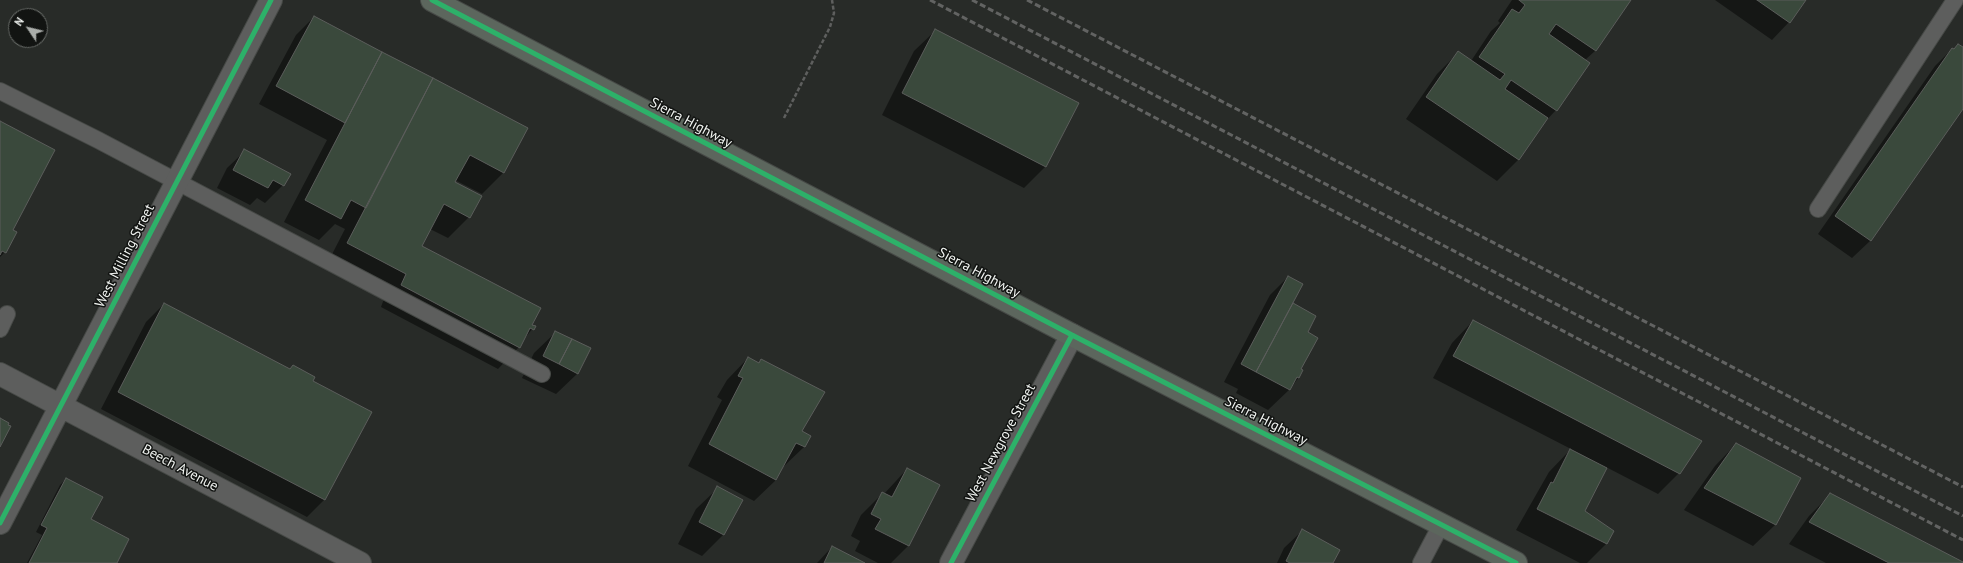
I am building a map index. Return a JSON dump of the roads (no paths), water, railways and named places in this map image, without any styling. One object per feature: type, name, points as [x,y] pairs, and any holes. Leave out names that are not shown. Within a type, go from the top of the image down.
[{"type":"main road","name":"Sierra Highway","points":[[432,0],[1072,335],[1516,563]]},
{"type":"street","name":"West Milling Street","points":[[0,523],[271,0]]},
{"type":"street","name":"West Newgrove Street","points":[[951,563],[1072,335]]},
{"type":"street","name":"Beech Avenue","points":[[0,374],[360,563]]},
{"type":"lane","points":[[1818,209],[1955,0]]},
{"type":"lane","points":[[0,91],[98,140],[542,374]]},
{"type":"lane","points":[[0,329],[7,314]]},
{"type":"lane","points":[[1421,563],[1441,525]]},
{"type":"railway","points":[[930,0],[1963,540]]},
{"type":"railway","points":[[972,0],[1963,516]]},
{"type":"railway","points":[[1027,0],[1963,487]]}]
